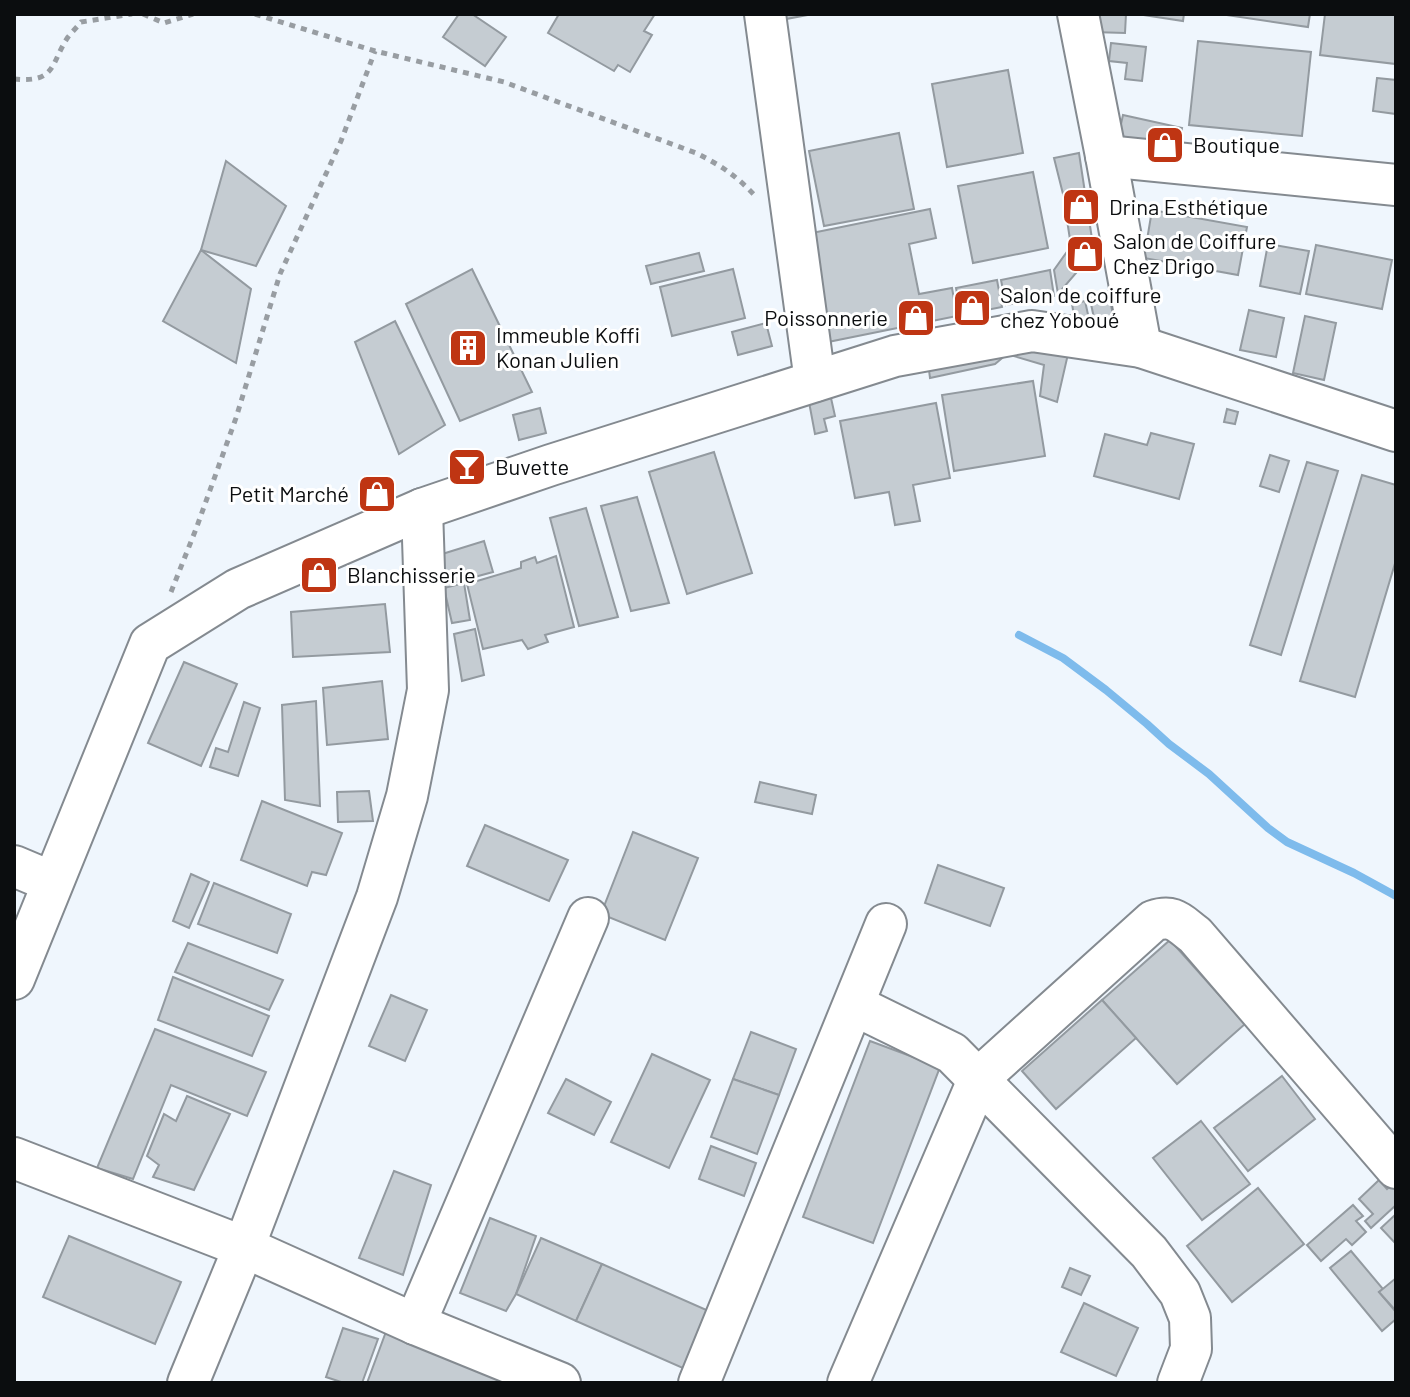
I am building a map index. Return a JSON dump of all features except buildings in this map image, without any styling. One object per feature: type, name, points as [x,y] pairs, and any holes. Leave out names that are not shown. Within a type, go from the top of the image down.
[{"type":"street","points":[[765,14],[815,381]]},
{"type":"street","points":[[1078,14],[1141,347]]},
{"type":"street","points":[[1106,156],[1396,185]]},
{"type":"street","points":[[14,979],[150,644],[238,589],[422,509],[895,356],[1032,331],[1141,347],[1396,431]]},
{"type":"street","points":[[188,1383],[244,1247],[377,897],[407,796],[428,690],[422,509]]},
{"type":"street","points":[[14,866],[52,882]]},
{"type":"street","points":[[848,1383],[979,1078],[1153,921],[1164,917],[1173,919],[1195,935],[1396,1168]]},
{"type":"street","points":[[415,1324],[588,918]]},
{"type":"street","points":[[699,1383],[886,924]]},
{"type":"street","points":[[854,1005],[952,1053],[1149,1252],[1180,1293],[1190,1318],[1191,1349],[1178,1383]]},
{"type":"street","points":[[14,1158],[244,1247],[541,1380]]},
{"type":"path","points":[[14,79],[30,81],[52,70],[68,38],[81,22],[132,14]]},
{"type":"path","points":[[143,14],[164,23],[193,14]]},
{"type":"path","points":[[255,14],[375,51],[504,82],[696,153],[739,178],[760,201],[793,217]]},
{"type":"path","points":[[170,595],[236,418],[280,274],[341,141],[375,51]]},
{"type":"waterway","points":[[1019,635],[1063,658],[1106,690],[1287,842],[1396,896]]},
{"type":"place","name":"Boutique","points":[[1165,145]]},
{"type":"place","name":"Drina Esthétique","points":[[1081,207]]},
{"type":"place","name":"Salon de Coiffure Chez Drigo","points":[[1085,254]]},
{"type":"place","name":"Salon de coiffure chez Yoboué","points":[[972,308]]},
{"type":"place","name":"Poissonnerie","points":[[916,318]]},
{"type":"place","name":"Immeuble Koffi Konan Julien","points":[[468,348]]},
{"type":"place","name":"Buvette","points":[[467,467]]},
{"type":"place","name":"Petit Marché","points":[[377,494]]},
{"type":"place","name":"Blanchisserie","points":[[319,575]]}]
